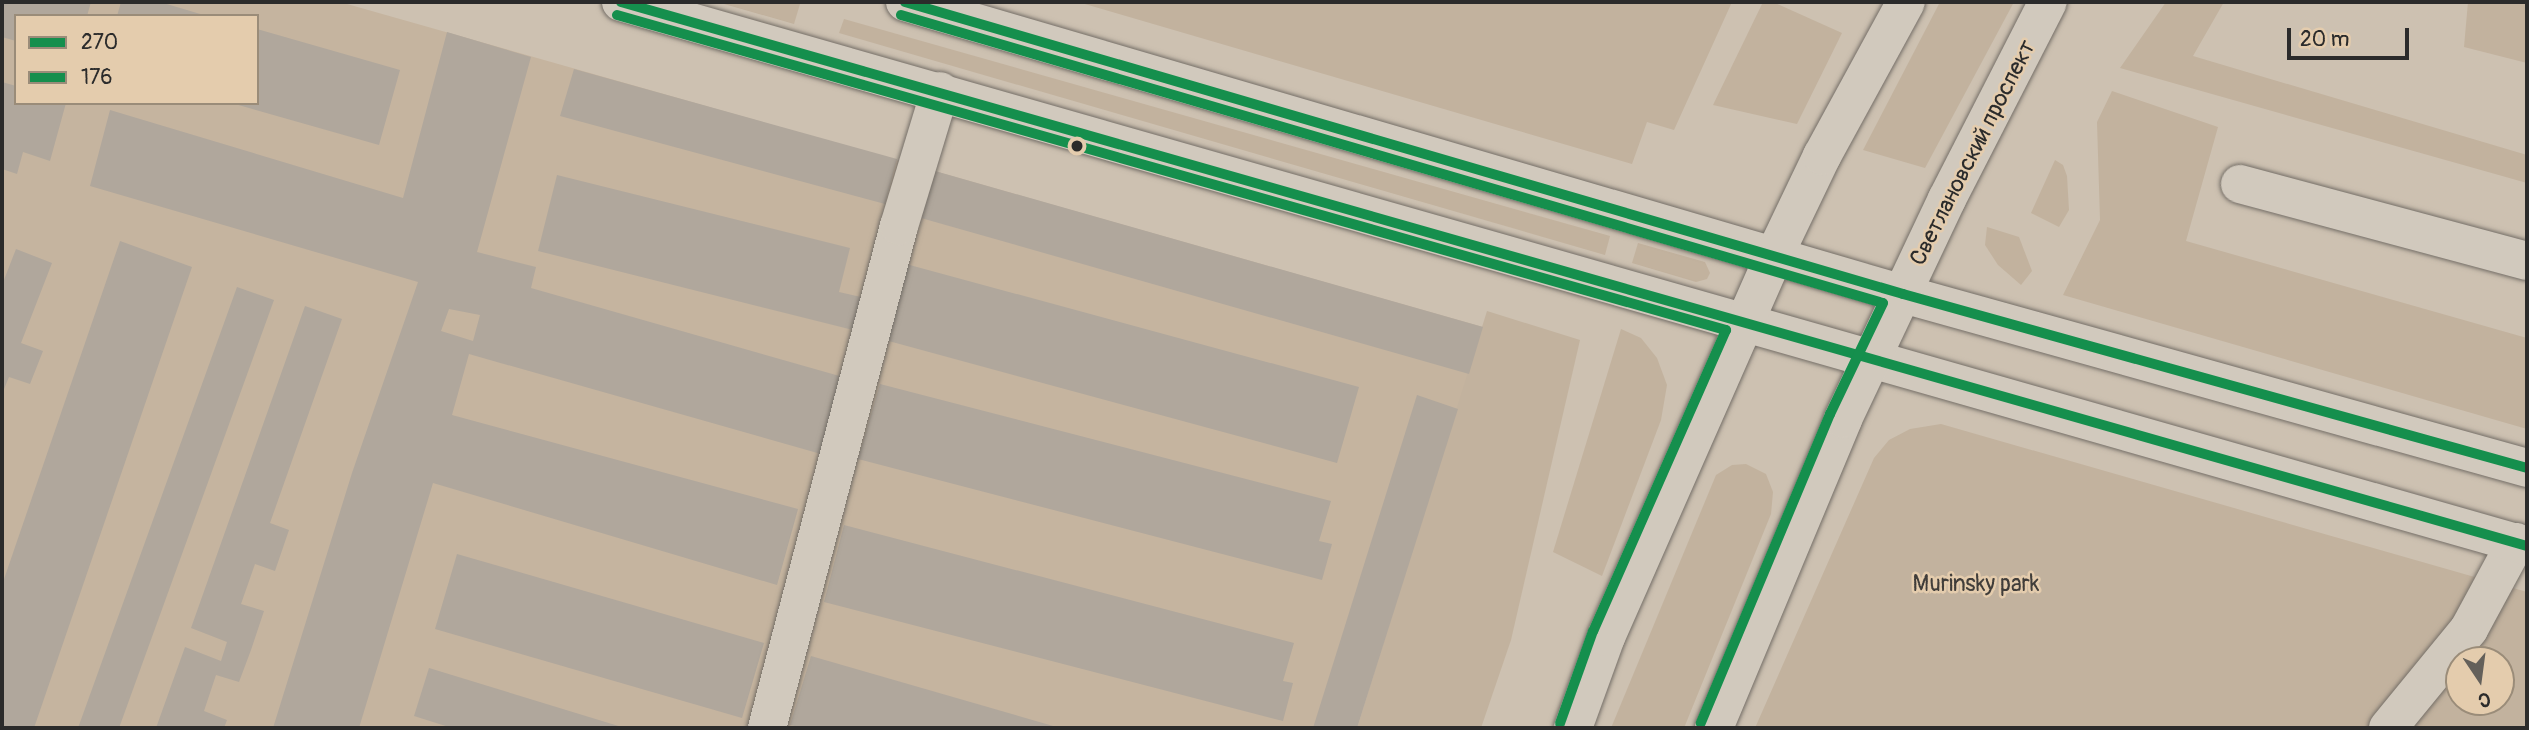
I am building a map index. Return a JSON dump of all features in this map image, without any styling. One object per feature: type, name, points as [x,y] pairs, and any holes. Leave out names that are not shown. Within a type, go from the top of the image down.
[{"type":"main road","points":[[621,2],[2522,544],[2469,629],[2388,728]]},
{"type":"main road","points":[[905,2],[1775,254],[1903,294],[2527,468]]},
{"type":"main road","points":[[1573,728],[1606,637],[1775,254],[1822,156],[1906,2]]},
{"type":"main road","name":"Светлановский проспект","points":[[1714,728],[1872,358],[2049,2]]},
{"type":"main road","points":[[767,728],[899,226],[940,91]]},
{"type":"main road","points":[[2240,184],[2527,261]]},
{"type":"shaded area","points":[[2,2],[340,2],[1483,327],[1357,728],[2,728]]},
{"type":"green space","points":[[717,2],[791,2],[800,4],[794,24]]},
{"type":"green space","points":[[1078,2],[1732,2],[1674,130],[1647,122],[1632,164]]},
{"type":"green space","points":[[1763,2],[1773,2],[1842,33],[1797,124],[1713,105]]},
{"type":"green space","points":[[1940,2],[2014,2],[1925,168],[1863,150]]},
{"type":"green space","points":[[2166,2],[2224,2],[2193,56],[2527,155],[2527,183],[2120,68]]},
{"type":"green space","points":[[2468,2],[2527,2],[2527,63],[2464,47]]},
{"type":"green space","points":[[844,19],[1610,236],[1605,255],[839,33]]},
{"type":"green space","points":[[2112,91],[2218,127],[2186,241],[2527,338],[2527,429],[2063,295],[2100,220],[2097,122]]},
{"type":"green space","points":[[2055,160],[2063,165],[2067,176],[2069,210],[2059,227],[2031,213]]},
{"type":"green space","points":[[1987,227],[2019,237],[2032,271],[2021,285],[1998,265],[1985,245]]},
{"type":"green space","points":[[1638,243],[1705,262],[1710,273],[1707,279],[1696,282],[1632,263]]},
{"type":"green space","points":[[1487,311],[1580,340],[1511,640],[1481,728],[1357,728]]},
{"type":"green space","points":[[1621,329],[1641,338],[1657,358],[1667,385],[1661,420],[1602,576],[1553,552]]},
{"type":"green space","name":"Murinsky park","points":[[1941,424],[2527,592],[2527,728],[1755,728],[1874,458],[1889,440],[1910,429]]},
{"type":"green space","points":[[1746,464],[1766,474],[1773,492],[1771,514],[1684,728],[1611,728],[1716,475],[1732,465]]},
{"type":"building","points":[[2,2],[91,2],[88,14],[14,14],[14,40],[2,37]]},
{"type":"building","points":[[121,2],[160,2],[200,14],[118,14]]},
{"type":"building","points":[[259,30],[400,70],[379,145],[239,105],[259,105]]},
{"type":"building","points":[[447,32],[531,57],[477,252],[536,267],[531,288],[843,377],[821,454],[469,354],[452,415],[798,509],[777,585],[433,483],[359,728],[273,728],[352,473],[418,282],[90,186],[110,110],[403,198]],"holes":[[[449,309],[480,315],[473,341],[441,331]]]},
{"type":"building","points":[[574,69],[897,159],[885,204],[560,116]]},
{"type":"building","points":[[2,82],[14,85],[14,105],[65,105],[50,161],[23,152],[17,174],[2,169]]},
{"type":"building","points":[[935,171],[1483,327],[1469,374],[921,218]]},
{"type":"building","points":[[557,175],[850,248],[839,292],[861,297],[853,330],[538,251]]},
{"type":"building","points":[[120,241],[192,267],[34,728],[2,728],[2,585]]},
{"type":"building","points":[[16,249],[52,263],[21,343],[43,351],[30,384],[9,377],[2,394],[2,285]]},
{"type":"building","points":[[906,264],[1359,387],[1337,463],[885,340]]},
{"type":"building","points":[[237,287],[274,300],[119,728],[78,728]]},
{"type":"building","points":[[305,306],[342,319],[270,523],[289,530],[275,571],[255,564],[241,604],[264,611],[251,650],[239,682],[216,675],[204,711],[227,720],[224,728],[156,728],[185,647],[221,661],[227,642],[191,628]]},
{"type":"building","points":[[880,384],[1331,501],[1319,541],[1332,544],[1322,580],[858,459]]},
{"type":"building","points":[[1417,395],[1458,409],[1357,728],[1313,728]]},
{"type":"building","points":[[844,525],[1294,643],[1283,681],[1293,683],[1283,721],[824,602]]},
{"type":"building","points":[[457,554],[764,643],[742,718],[435,629]]},
{"type":"building","points":[[811,656],[1060,728],[803,728],[790,725]]},
{"type":"building","points":[[429,668],[625,728],[452,728],[414,716]]},
{"type":"transit line","name":"270","points":[[621,2],[2527,546]]},
{"type":"transit line","name":"270","points":[[905,2],[1903,294],[2527,468]]},
{"type":"transit line","name":"176","points":[[617,15],[1726,330],[1593,631],[1560,723]]},
{"type":"transit line","name":"176","points":[[901,15],[1883,303],[1830,414],[1701,723]]}]
